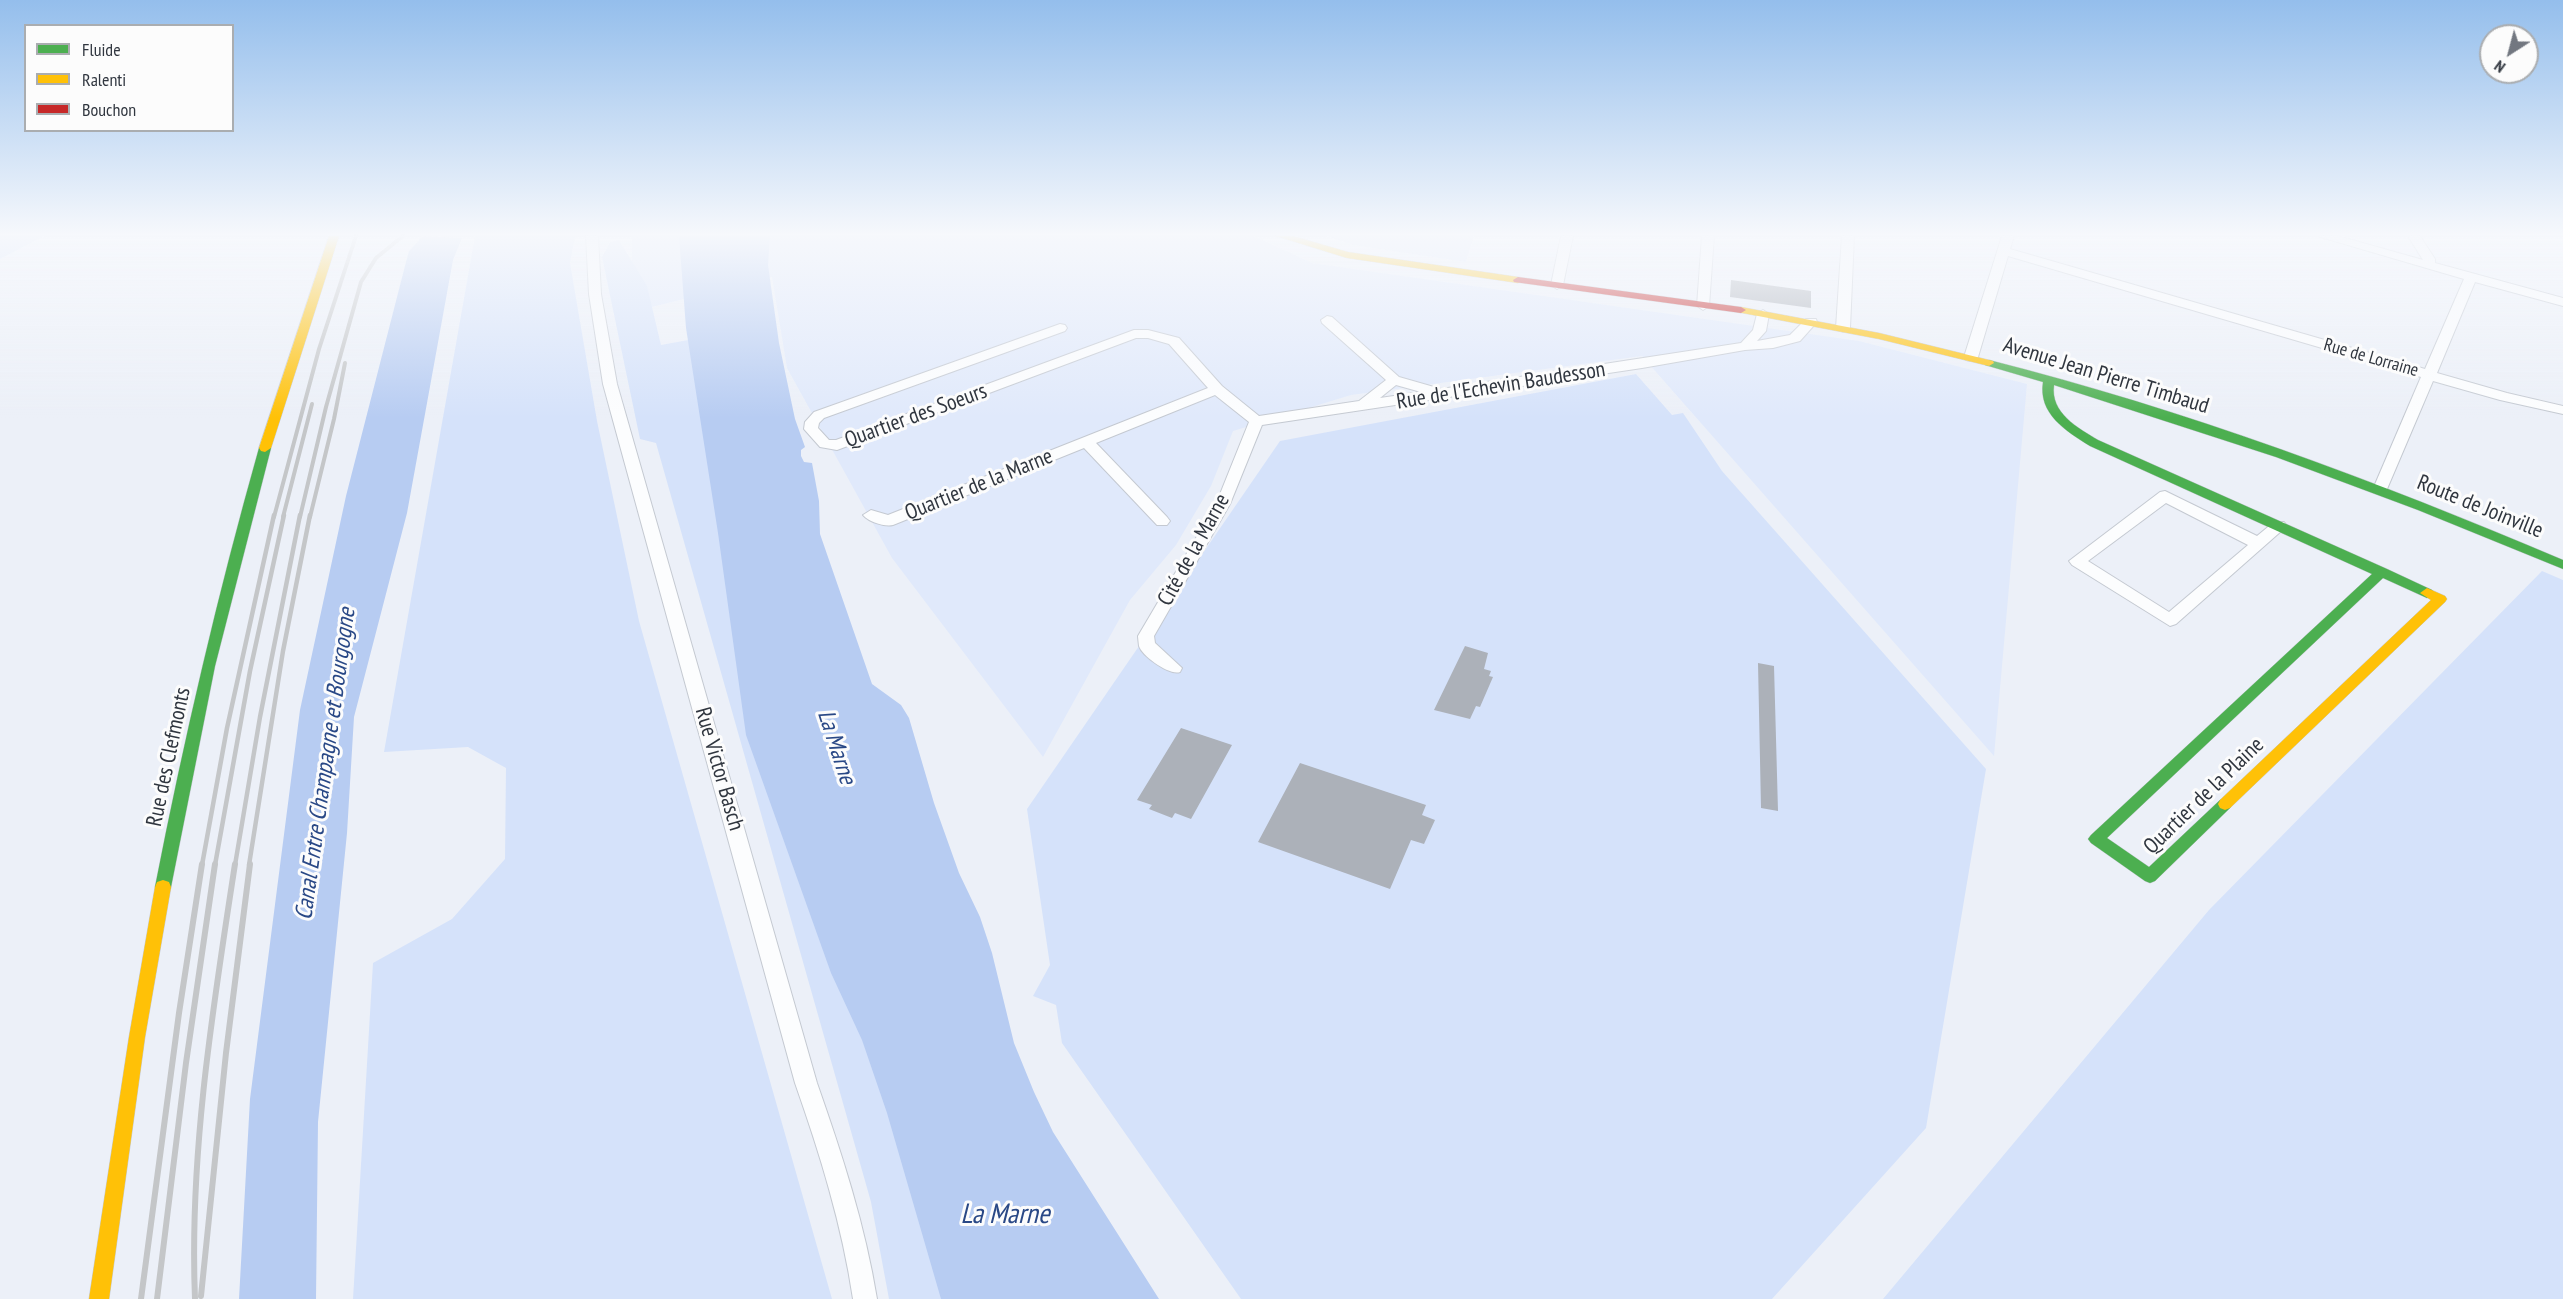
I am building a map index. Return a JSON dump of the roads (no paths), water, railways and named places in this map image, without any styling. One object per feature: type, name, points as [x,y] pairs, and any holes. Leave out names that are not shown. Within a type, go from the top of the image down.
[{"type":"street","name":"Rue des Clefmonts","points":[[99,1299],[124,1114],[175,826],[223,604],[266,446],[313,297]]},
{"type":"street","name":"Rue Victor Basch","points":[[596,297],[610,384],[803,1072],[842,1186],[856,1244],[865,1299]]},
{"type":"street","name":"Avenue Jean Pierre Timbaud","points":[[1638,297],[1811,322],[1971,357],[2049,379],[2251,443],[2380,489]]},
{"type":"street","points":[[1703,306],[1704,297]]},
{"type":"street","points":[[1843,328],[1845,297]]},
{"type":"street","points":[[1971,357],[1989,297]]},
{"type":"street","name":"Rue de Lorraine","points":[[2159,297],[2505,397],[2563,410]]},
{"type":"street","points":[[2380,489],[2462,297]]},
{"type":"street","points":[[2543,297],[2563,302]]},
{"type":"street","points":[[1746,346],[1759,331],[1763,314]]},
{"type":"street","points":[[1327,320],[1394,380],[1441,394]]},
{"type":"street","name":"Rue de l'Echevin Baudesson","points":[[1256,421],[1642,364],[1746,346],[1785,342],[1801,334],[1811,322]]},
{"type":"street","name":"Quartier des Soeurs","points":[[1060,328],[819,415],[812,422],[811,429],[825,444],[837,445],[1134,334],[1148,334],[1174,341],[1217,389],[1256,421]]},
{"type":"street","points":[[2049,379],[2045,390],[2048,405],[2063,421],[2094,442],[2382,572]]},
{"type":"street","points":[[1362,406],[1394,380]]},
{"type":"street","name":"Quartier de la Marne","points":[[871,515],[888,521],[1217,389]]},
{"type":"street","name":"Cité de la Marne","points":[[1174,668],[1147,646],[1146,636],[1223,504],[1256,421]]},
{"type":"street","points":[[1086,441],[1162,521]]},
{"type":"street","name":"Route de Joinville","points":[[2380,489],[2563,565]]},
{"type":"street","points":[[2259,544],[2165,496],[2077,561],[2170,620],[2259,544],[2279,526]]},
{"type":"street","name":"Quartier de la Plaine","points":[[2382,572],[2440,599],[2150,876],[2096,839],[2158,782],[2382,572]]},
{"type":"water","name":"Canal Entre Champagne et Bourgogne","points":[[397,297],[446,297],[407,513],[354,717],[347,833],[318,1122],[316,1299],[239,1299],[250,1099],[300,710],[346,496]]},
{"type":"water","name":"La Marne","points":[[684,297],[772,297],[779,343],[795,419],[805,447],[801,450],[801,456],[804,462],[812,463],[819,501],[820,534],[872,684],[901,705],[909,718],[934,803],[959,873],[980,917],[992,953],[1014,1043],[1034,1092],[1053,1132],[1159,1299],[941,1299],[887,1113],[862,1040],[831,973],[746,735],[686,328]]},
{"type":"railway","points":[[274,517],[319,349],[336,297]]},
{"type":"railway","points":[[300,517],[326,407],[357,297]]},
{"type":"railway","points":[[310,517],[345,363]]},
{"type":"railway","points":[[283,517],[312,404]]},
{"type":"railway","points":[[202,865],[227,728],[274,515]]},
{"type":"railway","points":[[215,865],[250,671],[284,515]]},
{"type":"railway","points":[[235,865],[260,717],[300,515]]},
{"type":"railway","points":[[249,865],[283,651],[310,515]]},
{"type":"railway","points":[[141,1299],[179,1013],[202,864]]},
{"type":"railway","points":[[157,1299],[186,1063],[215,864]]},
{"type":"railway","points":[[195,1299],[194,1245],[199,1135],[211,1026],[235,864]]},
{"type":"railway","points":[[201,1296],[226,1053],[250,864]]}]
